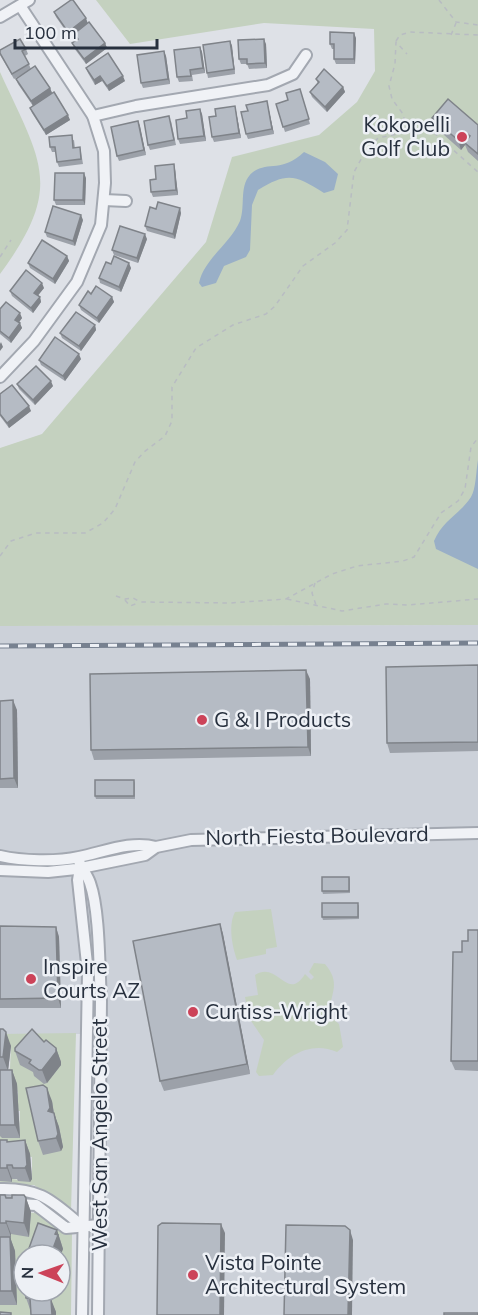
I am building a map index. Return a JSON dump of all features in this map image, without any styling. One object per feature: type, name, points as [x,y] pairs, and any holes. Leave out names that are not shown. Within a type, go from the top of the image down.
[{"type":"street","points":[[0,17],[25,3],[93,117],[104,151],[104,200],[101,225],[77,282],[34,341],[0,376]]},
{"type":"street","points":[[93,117],[136,106],[268,85],[293,74],[306,55]]},
{"type":"street","points":[[104,200],[126,201]]},
{"type":"street","name":"North Fiesta Boulevard","points":[[0,870],[48,872],[79,863],[145,855],[156,847],[191,840],[227,837],[478,833]]},
{"type":"street","name":"North Fiesta Boulevard","points":[[0,856],[12,859],[79,863]]},
{"type":"street","name":"West San Angelo Street","points":[[79,863],[90,881],[99,954],[98,1315]]},
{"type":"street","name":"West San Angelo Street","points":[[79,863],[78,880],[88,973],[82,1315]]},
{"type":"street","points":[[0,1189],[40,1193],[82,1226]]},
{"type":"street","points":[[0,1203],[36,1205],[66,1227],[99,1225]]},
{"type":"path","points":[[439,0],[456,22],[478,25]]},
{"type":"path","points":[[451,35],[456,22]]},
{"type":"path","points":[[407,132],[402,114],[392,99],[389,86],[395,64],[396,42],[400,35],[410,32],[478,35]]},
{"type":"path","points":[[396,42],[407,54]]},
{"type":"path","points":[[0,556],[11,541],[36,533],[85,534],[103,523],[115,509],[135,462],[165,436],[172,421],[172,387],[196,348],[233,325],[266,314],[275,306],[303,266],[335,243],[347,230],[354,172],[364,153],[378,138],[407,132],[417,134],[432,131],[478,172]]},
{"type":"path","points":[[0,257],[11,240]]},
{"type":"path","points":[[286,599],[332,574],[357,566],[403,561],[414,557],[441,513],[458,501],[465,489],[471,447],[478,438]]},
{"type":"path","points":[[315,584],[312,593],[317,605]]},
{"type":"path","points":[[116,596],[125,599],[133,598],[140,602]]},
{"type":"path","points":[[125,599],[130,606],[140,602],[230,603],[286,599],[342,611],[386,604],[408,605],[478,600]]},
{"type":"shaded area","points":[[478,625],[478,1315],[102,1315],[107,1034],[0,1034],[0,626]]},
{"type":"green space","name":"Kokopelli Golf Club","points":[[96,0],[478,0],[478,625],[0,626],[0,448],[42,434],[206,242],[232,157],[319,135],[357,102],[375,71],[374,29],[264,23],[130,44]]},
{"type":"green space","points":[[0,72],[26,129],[40,174],[39,195],[33,218],[20,244],[0,274]]},
{"type":"green space","points":[[271,909],[277,947],[266,949],[266,954],[237,960],[232,936],[235,912]]},
{"type":"green space","points":[[314,963],[325,964],[333,978],[334,990],[330,1016],[339,1024],[343,1047],[337,1052],[319,1048],[301,1052],[286,1061],[273,1075],[259,1076],[256,1072],[264,1040],[249,1018],[245,997],[258,995],[255,975],[263,972],[270,973],[293,984],[299,982],[305,974],[311,980],[314,977],[309,972]]},
{"type":"green space","points":[[76,1033],[71,1211],[34,1185],[0,1185],[0,1181],[11,1181],[12,1179],[30,1181],[32,1157],[0,1153],[0,1135],[19,1138],[20,1111],[17,1111],[18,1092],[0,1084],[10,1068],[11,1046],[0,1034]],"holes":[[[32,1110],[59,1127],[62,1147],[34,1121]]]},
{"type":"green space","points":[[0,1209],[34,1213],[35,1209],[60,1232],[72,1232],[72,1243],[12,1243],[12,1303],[71,1303],[71,1315],[0,1315]]},
{"type":"water","points":[[304,152],[325,162],[338,174],[334,190],[324,193],[299,180],[285,178],[258,190],[252,205],[250,250],[246,257],[224,266],[216,283],[202,287],[199,283],[206,266],[240,221],[245,182],[248,177],[264,167],[289,162]]},
{"type":"water","points":[[478,460],[478,569],[436,549],[434,541],[446,523],[473,494]]},
{"type":"building","points":[[71,0],[86,18],[68,32],[54,12]]},
{"type":"building","points":[[89,22],[105,43],[84,59],[72,43],[78,39],[74,34]]},
{"type":"building","points":[[330,32],[354,33],[354,59],[334,59],[334,44],[330,44]]},
{"type":"building","points":[[20,39],[26,49],[22,51],[29,64],[12,74],[0,50]]},
{"type":"building","points":[[264,39],[265,63],[247,64],[247,59],[239,59],[238,40]]},
{"type":"building","points":[[230,41],[234,69],[207,73],[203,45]]},
{"type":"building","points":[[200,47],[203,68],[190,70],[191,76],[177,77],[174,50]]},
{"type":"building","points":[[164,51],[168,79],[141,83],[137,55]]},
{"type":"building","points":[[108,53],[123,76],[107,86],[100,76],[94,80],[86,68]]},
{"type":"building","points":[[35,66],[50,88],[31,101],[16,79]]},
{"type":"building","points":[[324,69],[343,87],[325,107],[310,92],[319,82],[316,79]]},
{"type":"building","points":[[300,89],[309,119],[283,127],[276,104],[288,100],[286,93]]},
{"type":"building","points":[[54,92],[68,115],[44,130],[30,108]]},
{"type":"building","name":"Kokopelli Golf Club","points":[[448,99],[478,125],[478,154],[465,143],[470,136],[465,132],[458,140],[432,118]]},
{"type":"building","points":[[267,101],[272,129],[246,134],[241,112],[248,111],[246,105]]},
{"type":"building","points":[[235,106],[239,133],[212,137],[209,117],[216,116],[215,109]]},
{"type":"building","points":[[200,109],[204,136],[178,139],[176,120],[187,118],[186,111]]},
{"type":"building","points":[[169,116],[174,140],[148,145],[144,121]]},
{"type":"building","points":[[138,121],[144,150],[117,156],[111,127]]},
{"type":"building","points":[[72,135],[73,148],[80,147],[81,159],[57,162],[55,147],[50,147],[49,137]]},
{"type":"building","points":[[174,164],[176,190],[151,192],[150,180],[156,179],[155,166]]},
{"type":"building","points":[[55,173],[84,173],[83,200],[54,200]]},
{"type":"building","points":[[158,202],[180,208],[173,234],[145,226],[150,207],[156,209]]},
{"type":"building","points":[[53,206],[81,215],[73,241],[45,232]]},
{"type":"building","points":[[120,226],[145,234],[137,258],[112,250]]},
{"type":"building","points":[[42,240],[67,256],[53,279],[28,263]]},
{"type":"building","points":[[114,256],[129,263],[119,287],[99,278],[106,262],[111,264]]},
{"type":"building","points":[[26,270],[42,283],[34,293],[40,297],[31,308],[10,291]]},
{"type":"building","points":[[96,286],[112,297],[97,318],[79,305],[88,291],[91,294]]},
{"type":"building","points":[[6,302],[20,313],[15,320],[20,323],[9,338],[0,331],[0,309]]},
{"type":"building","points":[[76,312],[95,325],[79,346],[60,333]]},
{"type":"building","points":[[55,337],[79,354],[63,376],[39,360]]},
{"type":"building","points":[[36,366],[51,381],[33,400],[17,384]]},
{"type":"building","points":[[12,385],[29,406],[7,423],[0,414],[0,394]]},
{"type":"building","points":[[478,665],[478,742],[387,743],[386,667]]},
{"type":"building","name":"G & I Products","points":[[306,670],[308,747],[91,750],[90,674]]},
{"type":"building","points":[[13,700],[14,778],[0,779],[0,701]]},
{"type":"building","points":[[95,780],[134,780],[134,796],[95,796]]},
{"type":"building","points":[[322,877],[349,877],[349,891],[322,891]]},
{"type":"building","points":[[322,903],[358,903],[358,917],[322,917]]},
{"type":"building","name":"Curtiss-Wright","points":[[220,924],[247,1064],[160,1081],[133,941]]},
{"type":"building","name":"Inspire Courts AZ","points":[[0,926],[56,927],[58,998],[0,999]]},
{"type":"building","points":[[468,930],[478,930],[478,1061],[451,1061],[453,952],[462,952],[462,941],[468,941]]},
{"type":"building","points":[[0,1029],[6,1032],[3,1057],[0,1057]]},
{"type":"building","points":[[32,1029],[44,1042],[46,1040],[56,1048],[56,1052],[42,1070],[29,1063],[31,1060],[15,1051],[15,1048]]},
{"type":"building","points":[[0,1070],[12,1070],[15,1125],[0,1125]]},
{"type":"building","points":[[43,1085],[47,1088],[50,1108],[48,1111],[54,1113],[58,1134],[56,1138],[38,1141],[26,1088]]},
{"type":"building","points":[[0,1140],[7,1140],[7,1142],[25,1140],[27,1165],[25,1168],[13,1168],[12,1165],[7,1165],[7,1168],[0,1168]]},
{"type":"building","points":[[0,1195],[12,1198],[12,1195],[24,1195],[26,1198],[24,1223],[6,1221],[6,1223],[0,1223]]},
{"type":"building","points":[[38,1223],[57,1230],[55,1243],[31,1243]]},
{"type":"building","name":"Vista Pointe Architectural System","points":[[162,1223],[221,1224],[220,1315],[157,1315],[158,1226]]},
{"type":"building","points":[[286,1225],[345,1226],[350,1230],[348,1315],[284,1315]]},
{"type":"building","points":[[0,1237],[10,1237],[12,1291],[0,1291]]},
{"type":"building","points":[[30,1303],[51,1303],[52,1315],[31,1315]]},
{"type":"building","points":[[0,1312],[11,1313],[11,1315],[0,1315]]},
{"type":"building","points":[[444,1313],[478,1313],[478,1315],[444,1315]]},
{"type":"railway","points":[[0,646],[478,643]]},
{"type":"place","name":"Kokopelli Golf Club","points":[[462,137]]},
{"type":"place","name":"G & I Products","points":[[202,720]]},
{"type":"place","name":"Inspire Courts AZ","points":[[31,979]]},
{"type":"place","name":"Curtiss-Wright","points":[[193,1012]]},
{"type":"place","name":"Vista Pointe Architectural System","points":[[193,1275]]}]
